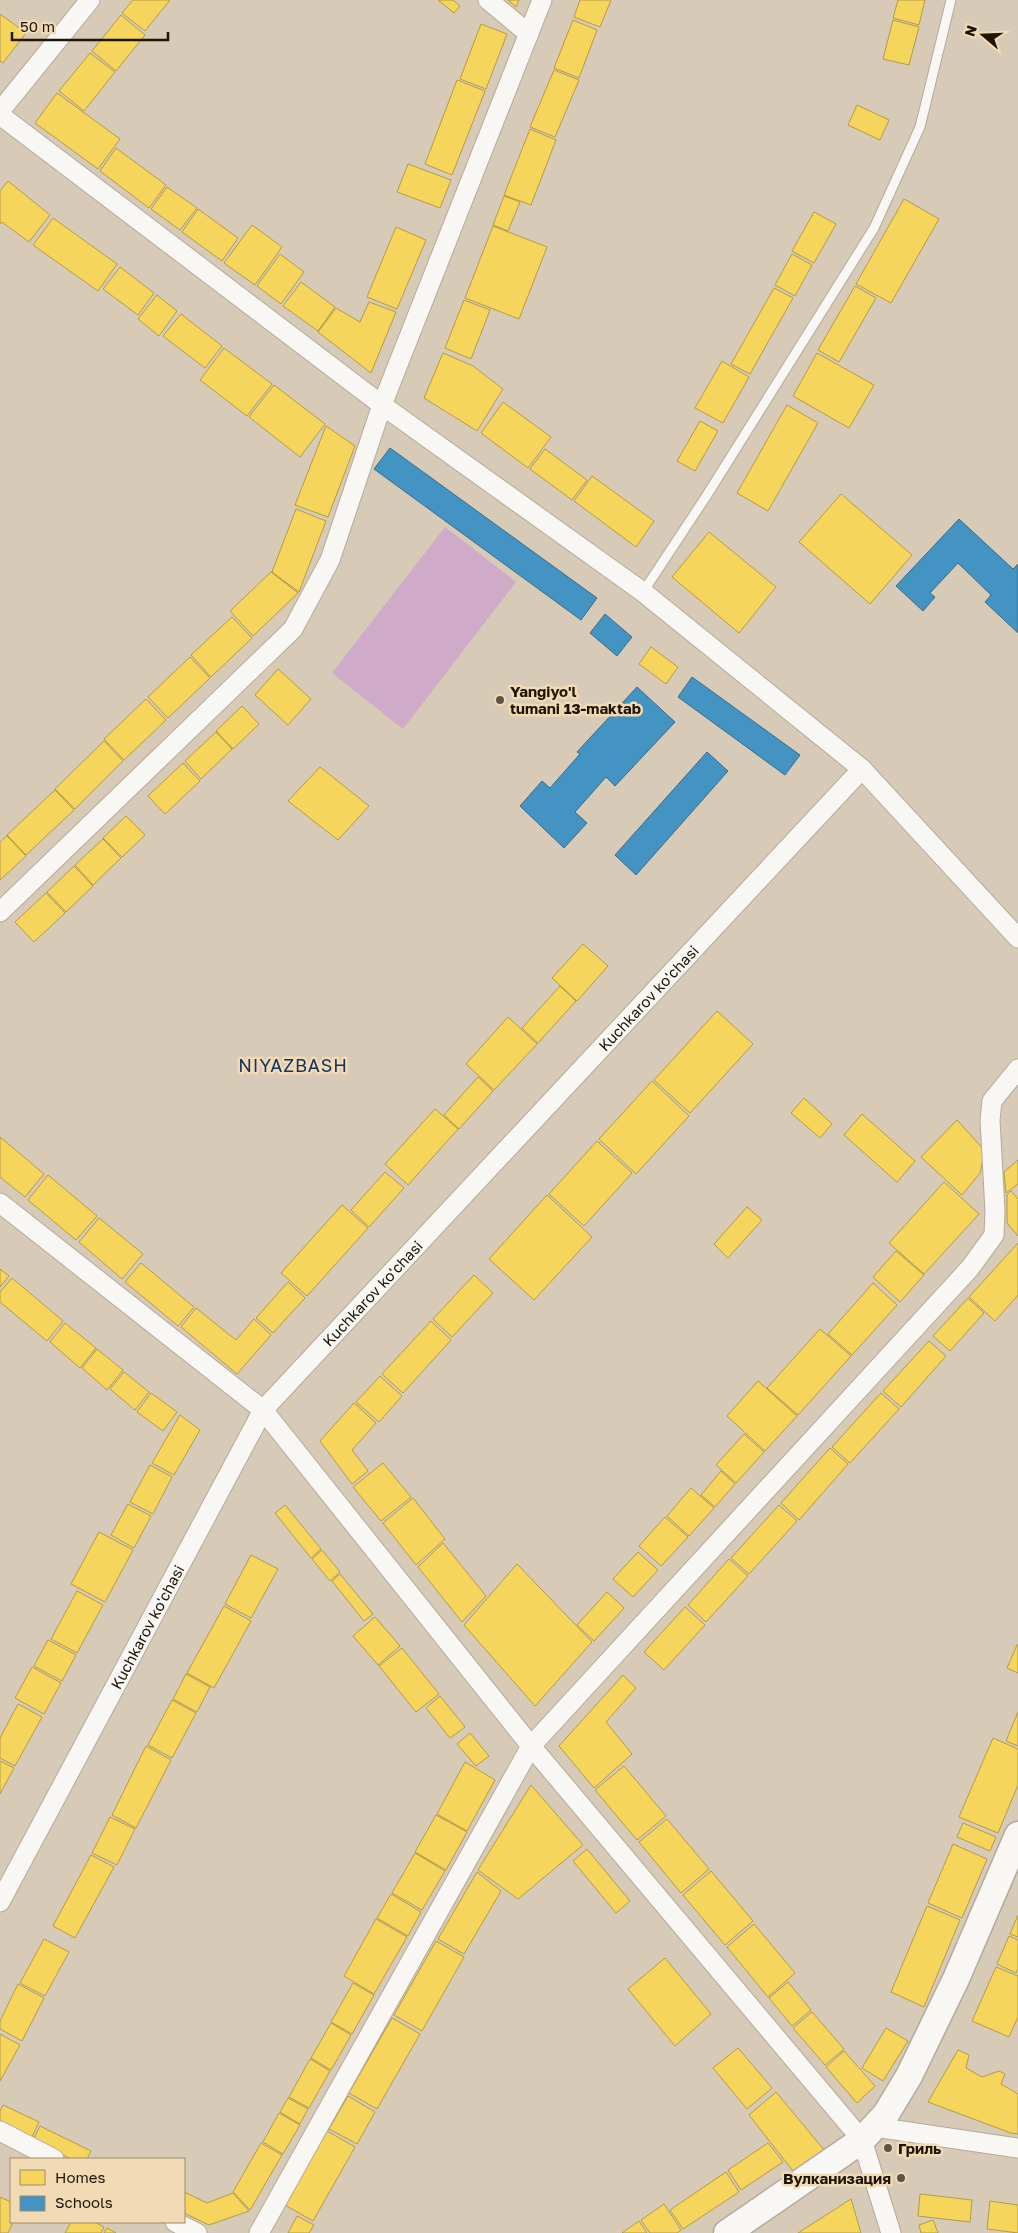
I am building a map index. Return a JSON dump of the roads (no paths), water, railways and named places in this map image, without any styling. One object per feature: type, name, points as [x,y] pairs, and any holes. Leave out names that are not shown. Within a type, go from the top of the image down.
[{"type":"main road","points":[[727,2233],[869,2133],[886,2114],[914,2067],[956,1979],[1018,1835]]},
{"type":"street","points":[[0,111],[90,0]]},
{"type":"street","points":[[488,0],[528,34]]},
{"type":"street","points":[[0,912],[293,628],[330,560],[382,405],[542,0]]},
{"type":"street","points":[[0,115],[382,405],[642,592],[862,769],[1018,938]]},
{"type":"street","name":"Kuchkarov ko'chasi","points":[[0,1902],[263,1410],[862,769]]},
{"type":"street","points":[[259,2233],[531,1746],[970,1268],[994,1235],[995,1211],[990,1120],[992,1100],[1018,1069]]},
{"type":"street","points":[[0,1203],[263,1410],[531,1746],[869,2133],[892,2233]]},
{"type":"street","points":[[0,2131],[52,2158]]},
{"type":"street","points":[[869,2133],[1018,2148]]},
{"type":"street","points":[[177,2223],[197,2233]]},
{"type":"lane","points":[[642,592],[712,486],[874,228],[920,127],[951,0]]},
{"type":"place","name":"Yangiyo'l tumani 13-maktab","points":[[500,700]]},
{"type":"place","name":"Гриль","points":[[888,2148]]},
{"type":"place","name":"Вулканизация","points":[[901,2178]]},
{"type":"district","name":"NIYAZBASH","points":[[293,1065]]}]
